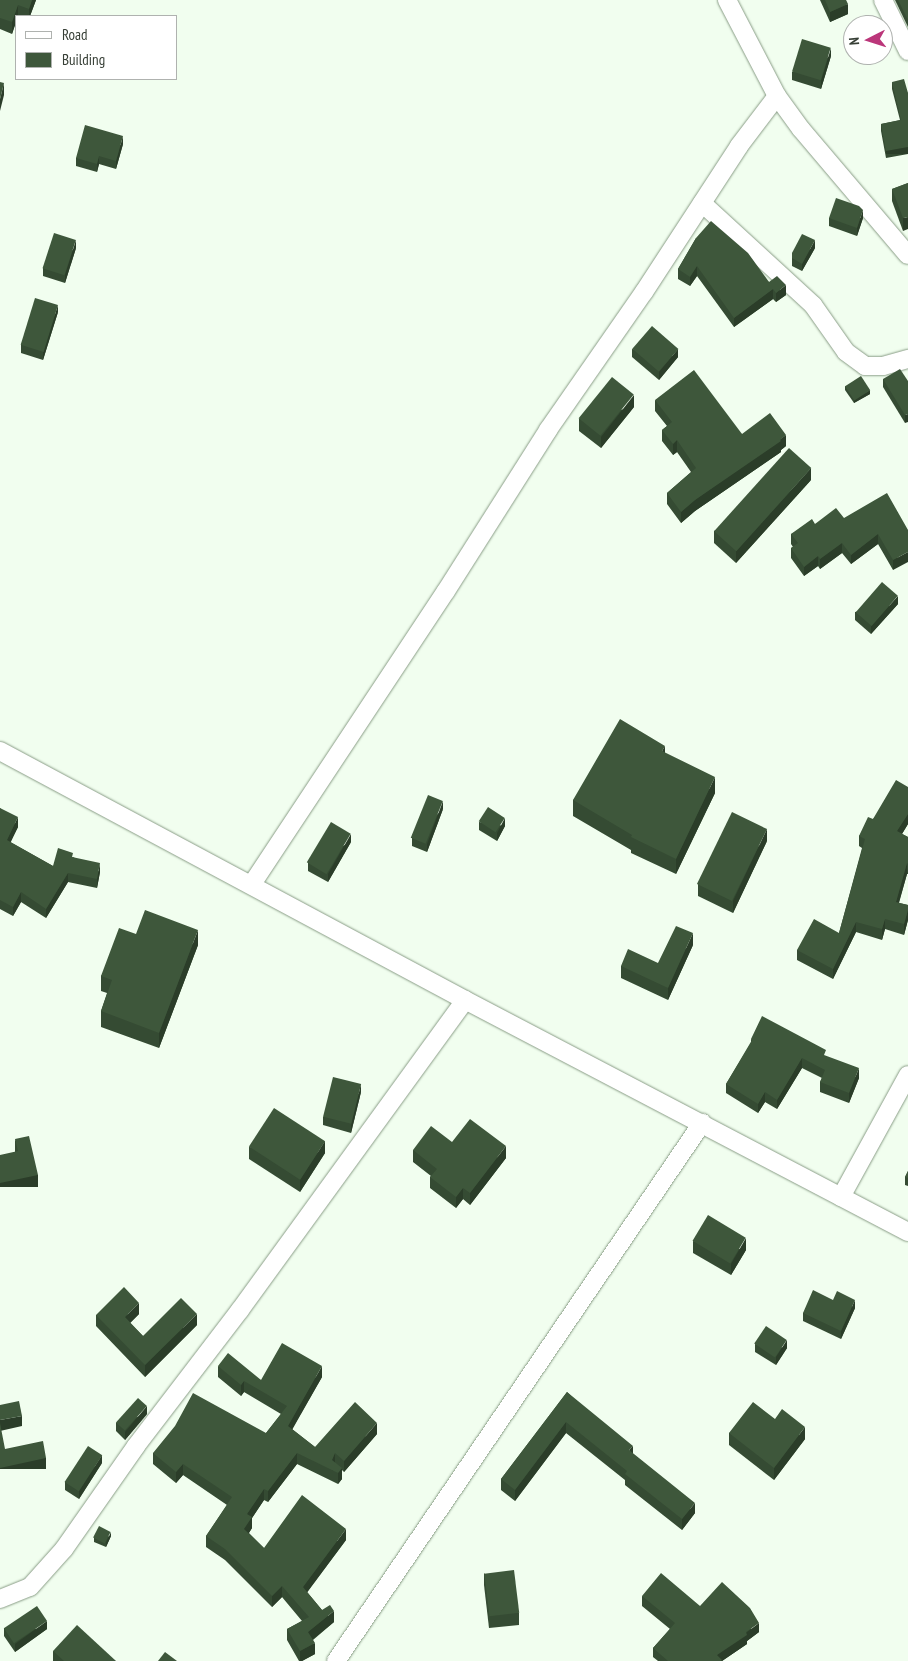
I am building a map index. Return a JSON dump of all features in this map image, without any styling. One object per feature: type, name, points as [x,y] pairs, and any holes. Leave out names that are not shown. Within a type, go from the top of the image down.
[{"type":"street","points":[[726,0],[777,96],[801,129],[908,254]]},
{"type":"street","points":[[882,0],[908,51]]},
{"type":"street","points":[[252,884],[446,591],[548,430],[644,292],[739,146],[777,96]]},
{"type":"street","points":[[702,203],[813,305],[846,352],[865,366],[883,366],[908,359]]},
{"type":"street","points":[[0,751],[252,884],[465,1000],[908,1232]]},
{"type":"street","points":[[0,1599],[30,1588],[64,1549],[136,1446],[240,1310],[465,1000]]},
{"type":"street","points":[[841,1197],[908,1075]]},
{"type":"street","points":[[336,1661],[702,1123]]},
{"type":"building","points":[[0,0],[32,0],[29,9],[18,5],[12,22],[0,18]]},
{"type":"building","points":[[825,0],[846,0],[848,4],[830,12]]},
{"type":"building","points":[[898,0],[908,0],[908,20]]},
{"type":"building","points":[[802,39],[831,48],[821,80],[792,72]]},
{"type":"building","points":[[904,79],[908,93],[908,147],[886,151],[881,124],[901,120],[892,82]]},
{"type":"building","points":[[0,82],[4,83],[0,99]]},
{"type":"building","points":[[85,125],[123,136],[116,161],[99,156],[97,164],[76,158]]},
{"type":"building","points":[[908,183],[908,217],[903,218],[892,189]]},
{"type":"building","points":[[836,198],[859,206],[863,210],[857,228],[829,218]]},
{"type":"building","points":[[711,221],[748,253],[769,282],[777,276],[786,285],[776,293],[773,289],[734,318],[697,266],[690,277],[678,269],[696,238]]},
{"type":"building","points":[[54,233],[76,240],[64,275],[43,268]]},
{"type":"building","points":[[802,234],[815,240],[802,264],[792,258],[792,253]]},
{"type":"building","points":[[35,298],[58,305],[44,352],[21,345]]},
{"type":"building","points":[[652,326],[678,349],[659,372],[632,349]]},
{"type":"building","points":[[900,369],[908,381],[908,414],[905,415],[883,379]]},
{"type":"building","points":[[694,370],[742,434],[770,413],[786,435],[781,441],[695,500],[681,512],[667,493],[696,468],[677,440],[673,444],[662,430],[672,422],[655,400]]},
{"type":"building","points":[[861,376],[870,390],[854,401],[845,386]]},
{"type":"building","points":[[612,377],[634,395],[600,436],[579,418]]},
{"type":"building","points":[[789,448],[811,468],[736,551],[714,531]]},
{"type":"building","points":[[887,493],[908,530],[908,552],[893,560],[878,534],[851,555],[842,543],[820,559],[818,556],[804,567],[791,548],[798,543],[791,534],[812,519],[815,524],[836,508],[844,518]]},
{"type":"building","points":[[882,582],[898,596],[872,626],[856,612]]},
{"type":"building","points":[[620,719],[665,746],[662,751],[715,777],[676,859],[631,837],[632,835],[573,800]]},
{"type":"building","points":[[896,780],[908,787],[908,814],[897,831],[908,837],[908,864],[896,902],[908,905],[904,924],[885,919],[882,929],[856,922],[833,969],[797,950],[814,919],[839,933],[865,839],[859,836],[868,817],[873,819]]},
{"type":"building","points":[[428,795],[443,801],[426,844],[411,838]]},
{"type":"building","points":[[488,807],[505,818],[496,832],[479,821]]},
{"type":"building","points":[[0,808],[18,817],[7,840],[53,866],[58,848],[73,853],[72,857],[100,863],[97,879],[68,873],[46,909],[21,892],[13,907],[0,900]]},
{"type":"building","points":[[732,812],[767,829],[732,901],[697,884]]},
{"type":"building","points":[[331,822],[351,834],[327,874],[307,862]]},
{"type":"building","points":[[145,910],[198,930],[159,1033],[101,1011],[112,980],[101,976],[119,928],[136,934]]},
{"type":"building","points":[[676,926],[693,933],[668,988],[621,966],[628,949],[658,963]]},
{"type":"building","points":[[762,1016],[826,1050],[824,1055],[859,1068],[849,1093],[820,1082],[825,1070],[802,1058],[777,1100],[765,1092],[758,1104],[726,1084],[752,1040]]},
{"type":"building","points":[[333,1077],[361,1084],[351,1124],[323,1117]]},
{"type":"building","points":[[274,1108],[325,1141],[300,1180],[249,1147]]},
{"type":"building","points":[[470,1119],[506,1146],[470,1193],[463,1188],[456,1197],[430,1177],[437,1169],[413,1150],[431,1126],[452,1142]]},
{"type":"building","points":[[29,1136],[38,1175],[0,1183],[0,1155],[18,1151],[15,1139]]},
{"type":"building","points":[[708,1215],[746,1238],[730,1263],[693,1241]]},
{"type":"building","points":[[124,1287],[139,1303],[125,1317],[143,1336],[181,1298],[197,1314],[145,1365],[96,1315]]},
{"type":"building","points":[[813,1290],[833,1300],[837,1291],[855,1300],[841,1331],[803,1313]]},
{"type":"building","points":[[766,1326],[787,1340],[775,1357],[754,1343]]},
{"type":"building","points":[[282,1343],[322,1366],[288,1426],[315,1447],[355,1402],[377,1423],[344,1461],[335,1453],[332,1460],[342,1468],[338,1473],[297,1453],[268,1491],[264,1489],[247,1514],[252,1517],[244,1529],[264,1548],[302,1495],[346,1529],[303,1587],[322,1610],[330,1605],[334,1611],[308,1632],[315,1643],[300,1651],[287,1629],[309,1617],[282,1586],[272,1596],[225,1549],[206,1536],[232,1497],[183,1464],[176,1472],[153,1453],[175,1426],[193,1393],[266,1433],[287,1406],[244,1381],[241,1385],[218,1366],[228,1353],[261,1380]]},
{"type":"building","points":[[567,1392],[633,1446],[629,1450],[695,1503],[682,1519],[625,1474],[627,1471],[566,1422],[515,1490],[501,1479]]},
{"type":"building","points":[[138,1398],[147,1406],[125,1431],[116,1423]]},
{"type":"building","points":[[19,1401],[22,1416],[0,1420],[0,1405]]},
{"type":"building","points":[[753,1402],[775,1419],[782,1409],[805,1427],[774,1468],[729,1433]]},
{"type":"building","points":[[0,1423],[5,1449],[43,1441],[46,1458],[0,1468]]},
{"type":"building","points":[[88,1446],[102,1455],[79,1491],[65,1482]]},
{"type":"building","points":[[99,1526],[111,1532],[105,1543],[93,1538]]},
{"type":"building","points":[[514,1570],[519,1613],[489,1616],[484,1574]]},
{"type":"building","points":[[661,1573],[700,1606],[722,1582],[750,1608],[759,1623],[746,1632],[747,1635],[717,1655],[721,1661],[668,1661],[653,1648],[675,1623],[642,1596]]},
{"type":"building","points":[[37,1606],[47,1621],[14,1643],[4,1628]]},
{"type":"building","points":[[77,1625],[116,1661],[64,1661],[53,1651]]},
{"type":"building","points":[[165,1652],[177,1661],[158,1661]]}]
